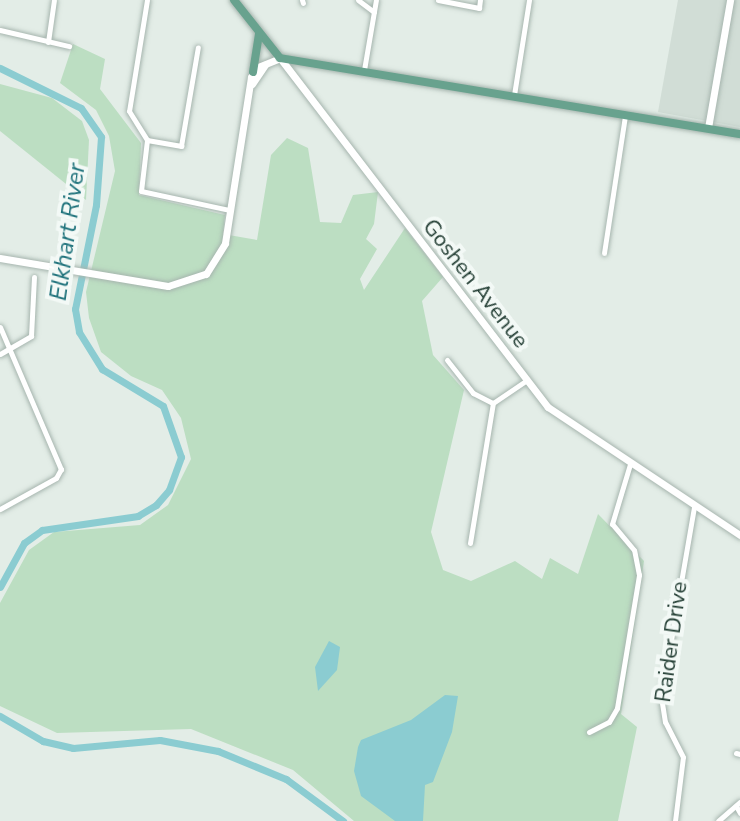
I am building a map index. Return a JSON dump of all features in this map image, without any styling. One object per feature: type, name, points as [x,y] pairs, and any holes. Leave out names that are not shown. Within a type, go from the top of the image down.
[{"type":"main road","name":"Goshen Avenue","points":[[234,0],[280,58]]},
{"type":"main road","points":[[253,72],[259,33]]},
{"type":"main road","points":[[280,58],[740,134]]},
{"type":"street","points":[[46,0],[53,9]]},
{"type":"street","points":[[48,42],[54,0]]},
{"type":"street","points":[[147,0],[129,111],[147,140],[141,191],[230,210]]},
{"type":"street","points":[[358,0],[374,12]]},
{"type":"street","points":[[364,70],[376,0]]},
{"type":"street","points":[[438,0],[479,8],[480,0]]},
{"type":"street","points":[[514,95],[529,0]]},
{"type":"street","points":[[708,128],[730,0]]},
{"type":"street","points":[[0,30],[69,46]]},
{"type":"street","points":[[147,140],[181,146],[198,47]]},
{"type":"street","points":[[0,258],[168,286],[198,279],[218,260],[230,210],[253,72],[280,58]]},
{"type":"street","name":"Goshen Avenue","points":[[280,58],[527,380],[559,417],[740,535]]},
{"type":"street","points":[[252,84],[265,65]]},
{"type":"street","points":[[604,253],[625,114]]},
{"type":"street","points":[[0,354],[32,333],[34,277]]},
{"type":"street","points":[[0,327],[61,473],[0,509]]},
{"type":"street","points":[[447,360],[473,393],[493,403]]},
{"type":"street","points":[[470,543],[493,403],[527,380]]},
{"type":"street","points":[[589,732],[604,726],[617,708],[639,575],[634,550],[612,524],[630,464]]},
{"type":"street","name":"Raider Drive","points":[[675,821],[683,757],[665,722],[661,698],[694,506]]},
{"type":"street","points":[[718,821],[738,804],[740,813]]},
{"type":"shaded area","points":[[678,0],[740,0],[740,127],[658,112]]},
{"type":"green space","points":[[73,44],[105,59],[100,89],[141,143],[139,195],[225,215],[223,234],[257,240],[271,155],[287,138],[308,148],[320,222],[341,223],[353,195],[378,192],[374,224],[366,239],[377,249],[360,279],[364,290],[405,228],[443,277],[422,301],[433,355],[464,390],[431,532],[443,570],[471,581],[515,561],[542,579],[550,558],[578,574],[598,514],[644,561],[621,714],[637,727],[618,821],[354,821],[293,770],[191,729],[57,733],[0,706],[0,603],[29,550],[54,532],[140,525],[168,505],[191,459],[181,418],[162,390],[131,376],[101,352],[89,318],[86,292],[115,171],[109,136],[96,110],[60,83]]},
{"type":"green space","points":[[0,84],[52,98],[82,121],[89,140],[86,200],[0,131]]},
{"type":"water","points":[[329,641],[340,647],[337,670],[318,691],[315,667]]},
{"type":"water","points":[[445,695],[458,696],[452,732],[433,782],[425,785],[423,821],[395,821],[361,796],[354,771],[358,747],[361,740],[411,720]]},
{"type":"waterway","name":"Elkhart River","points":[[0,68],[81,108],[101,137],[96,205],[75,309],[79,332],[102,369],[163,406],[181,457],[169,490],[156,505],[138,516],[42,530],[24,543],[0,587]]},
{"type":"waterway","name":"Elkhart River","points":[[0,716],[43,741],[73,748],[160,740],[218,751],[286,779],[343,821]]}]
